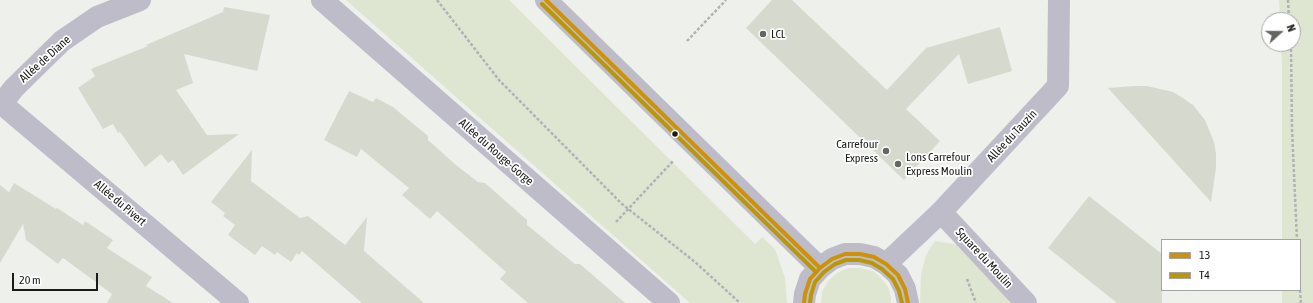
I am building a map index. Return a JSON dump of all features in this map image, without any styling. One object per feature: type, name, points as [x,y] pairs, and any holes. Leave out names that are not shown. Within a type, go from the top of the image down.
[{"type":"street","name":"Allée de Diane","points":[[1,105],[14,88],[62,41],[97,17],[140,0]]},
{"type":"street","name":"Allée du Rouge-Gorge","points":[[322,0],[669,303]]},
{"type":"street","points":[[546,0],[820,268]]},
{"type":"street","name":"Allée du Tauzin","points":[[886,264],[941,212],[1058,86],[1059,0]]},
{"type":"street","name":"Allée du Pivert","points":[[1,105],[238,303]]},
{"type":"street","name":"Square du Moulin","points":[[941,212],[1026,303]]},
{"type":"street","points":[[804,303],[805,294],[810,279],[820,268],[832,259],[845,254],[860,254],[874,257],[886,264],[898,275],[905,289],[908,303]]},
{"type":"path","points":[[437,0],[499,80],[628,209],[695,262],[740,303]]},
{"type":"path","points":[[687,41],[726,0]]},
{"type":"path","points":[[1288,0],[1289,12]]},
{"type":"path","points":[[1291,52],[1292,129],[1297,239]]},
{"type":"path","points":[[598,241],[691,142]]},
{"type":"path","points":[[1300,291],[1301,303]]},
{"type":"green space","points":[[346,0],[509,0],[755,244],[762,237],[775,249],[785,278],[787,303],[690,303]]},
{"type":"green space","points":[[1279,0],[1313,0],[1313,303],[1282,303],[1282,291],[1301,291],[1301,239],[1282,239],[1281,52],[1301,52],[1301,12],[1280,12]]},
{"type":"green space","points":[[935,241],[959,245],[1011,303],[920,303],[921,274],[926,255]]},
{"type":"green space","points":[[848,268],[860,268],[873,271],[888,287],[891,303],[821,303],[822,292],[828,281],[837,273]]},
{"type":"building","points":[[772,0],[792,0],[887,90],[926,48],[1000,27],[1012,71],[968,84],[959,54],[906,109],[940,141],[904,180],[746,28]]},
{"type":"building","points":[[224,7],[270,15],[257,71],[184,54],[193,83],[176,90],[207,135],[239,134],[183,175],[173,160],[168,163],[161,154],[145,167],[120,132],[118,133],[113,124],[103,129],[78,88],[95,76],[91,69],[148,46],[146,45],[223,12]]},
{"type":"building","points":[[1147,86],[1173,92],[1193,105],[1205,120],[1214,142],[1216,153],[1216,168],[1211,202],[1108,88]]},
{"type":"building","points":[[349,91],[373,102],[376,98],[393,107],[428,136],[428,140],[456,165],[478,182],[485,183],[527,220],[527,225],[575,264],[580,264],[625,303],[528,303],[500,279],[506,272],[437,211],[430,219],[402,195],[409,188],[361,149],[357,157],[324,140]]},
{"type":"building","points":[[252,150],[251,181],[300,218],[308,216],[345,245],[367,217],[364,251],[424,303],[362,303],[302,251],[299,255],[297,253],[291,262],[277,252],[275,255],[262,246],[255,255],[228,235],[235,225],[223,216],[225,213],[211,202]]},
{"type":"building","points":[[14,183],[83,225],[85,221],[113,240],[107,248],[152,277],[146,286],[173,303],[107,303],[112,294],[63,258],[58,264],[26,240],[23,224],[0,263],[0,185],[9,192]]},
{"type":"building","points":[[1089,196],[1161,253],[1162,303],[1117,303],[1048,248]]},
{"type":"transit line","name":"13","points":[[546,0],[820,268]]},
{"type":"transit line","name":"T4","points":[[542,4],[816,272]]},
{"type":"transit line","name":"13","points":[[804,303],[805,294],[810,279],[820,268],[832,259],[845,254],[860,254],[874,257],[886,264],[898,275],[905,289],[908,303]]},
{"type":"transit line","name":"T4","points":[[810,303],[815,282],[824,272],[835,264],[846,260],[859,260],[872,263],[882,269],[893,279],[899,291],[902,303]]},
{"type":"place","name":"LCL","points":[[763,34]]},
{"type":"place","name":"Carrefour Express","points":[[886,151]]},
{"type":"place","name":"Lons Carrefour Express Moulin","points":[[898,164]]}]
